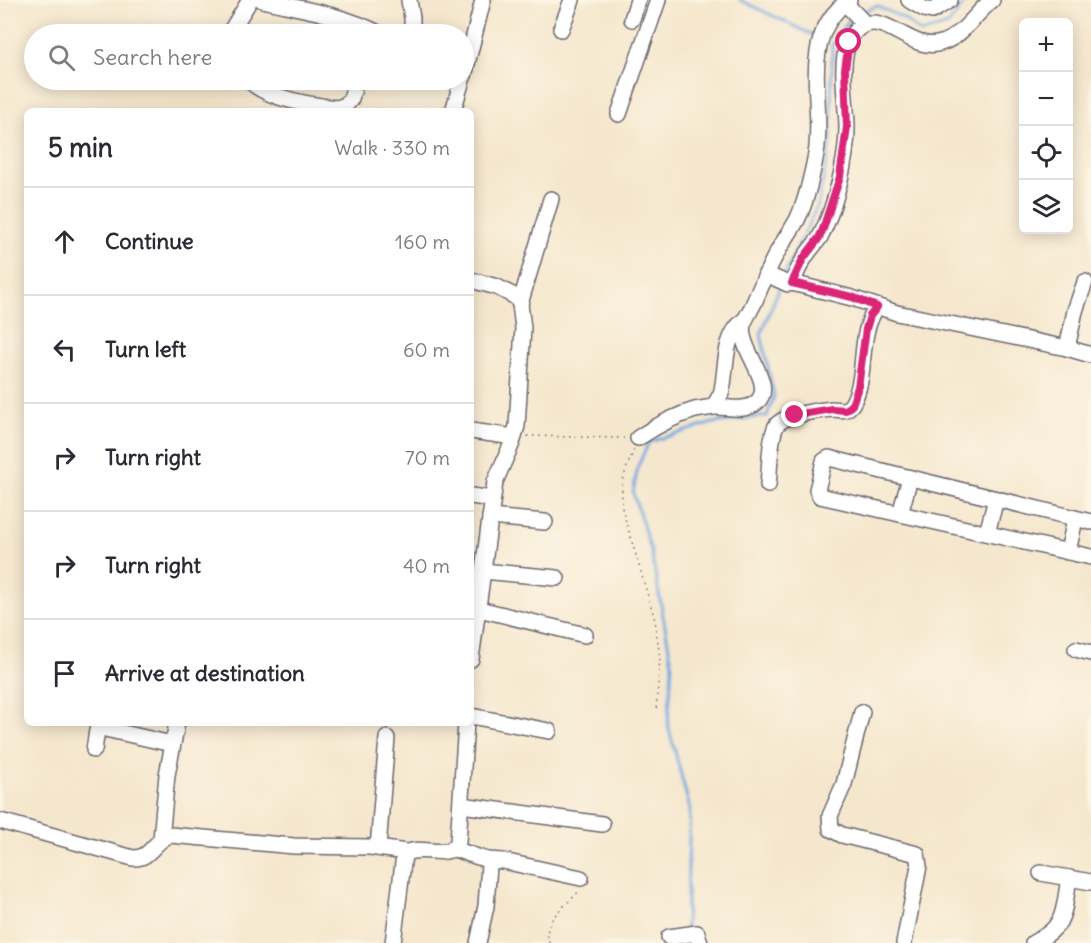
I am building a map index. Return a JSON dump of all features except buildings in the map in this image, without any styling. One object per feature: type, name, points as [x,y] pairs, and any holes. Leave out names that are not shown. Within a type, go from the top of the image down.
[{"type":"street","points":[[235,24],[250,0]]},
{"type":"street","points":[[262,0],[357,24]]},
{"type":"street","points":[[409,0],[412,24]]},
{"type":"street","points":[[474,33],[483,0]]},
{"type":"street","points":[[561,29],[572,0]]},
{"type":"street","points":[[632,20],[638,0]]},
{"type":"street","points":[[619,114],[658,0]]},
{"type":"street","points":[[913,1],[924,9],[932,11],[950,0]]},
{"type":"street","points":[[638,438],[670,419],[694,411],[713,407],[740,408],[752,405],[760,398],[762,393],[760,375],[742,338],[743,323],[801,211],[813,169],[818,139],[816,66],[821,38],[833,16],[847,3],[863,22],[882,24],[920,44],[941,43],[961,32],[992,0]]},
{"type":"street","points":[[790,284],[803,259],[819,238],[834,198],[847,138],[844,77],[847,49],[851,37],[863,22]]},
{"type":"street","points":[[262,90],[277,96],[336,108],[345,107],[350,101],[353,90]]},
{"type":"street","points":[[454,108],[459,90]]},
{"type":"street","points":[[520,304],[551,199]]},
{"type":"street","points":[[768,275],[790,284],[852,297],[897,313],[1091,355]]},
{"type":"street","points":[[474,281],[509,292],[516,297],[520,304],[523,328],[517,417],[514,436],[495,482],[474,640]]},
{"type":"street","points":[[1067,348],[1075,311],[1085,282]]},
{"type":"street","points":[[768,485],[773,440],[779,422],[795,415],[832,409],[846,410],[852,405],[858,387],[866,329],[870,316],[877,307]]},
{"type":"street","points":[[713,407],[722,392],[728,350],[734,332],[747,317]]},
{"type":"street","points":[[474,431],[514,436]]},
{"type":"street","points":[[1091,522],[829,458],[824,461],[817,490],[820,496],[1091,558]]},
{"type":"street","points":[[900,514],[910,478]]},
{"type":"street","points":[[474,496],[492,499]]},
{"type":"street","points":[[987,533],[996,499]]},
{"type":"street","points":[[490,517],[546,522]]},
{"type":"street","points":[[1068,552],[1075,519]]},
{"type":"street","points":[[483,571],[557,578]]},
{"type":"street","points":[[479,609],[585,635]]},
{"type":"street","points":[[1076,649],[1091,653]]},
{"type":"street","points":[[862,712],[844,784],[831,811],[830,826],[833,831],[842,835],[913,852],[919,857],[904,943]]},
{"type":"street","points":[[474,717],[549,731]]},
{"type":"street","points":[[161,839],[164,796],[176,726]]},
{"type":"street","points":[[454,849],[458,842],[466,726]]},
{"type":"street","points":[[94,750],[97,730],[101,728],[172,744]]},
{"type":"street","points":[[378,848],[387,738]]},
{"type":"street","points":[[460,805],[602,824]]},
{"type":"street","points":[[0,821],[133,858],[143,857],[165,836],[174,835],[294,846],[378,848],[406,852],[454,849],[488,860],[503,861],[581,878]]},
{"type":"street","points":[[393,943],[401,865],[406,852]]},
{"type":"street","points":[[478,943],[490,872],[488,860]]},
{"type":"street","points":[[1041,873],[1091,882]]},
{"type":"street","points":[[1033,943],[1052,933],[1058,926],[1070,878]]},
{"type":"street","points":[[673,937],[697,939]]},
{"type":"path","points":[[514,436],[638,438],[622,484],[622,508],[655,620],[660,659],[656,710]]},
{"type":"path","points":[[549,943],[547,932],[551,918],[578,892],[581,878]]},
{"type":"waterway","points":[[740,0],[817,37]]},
{"type":"waterway","points":[[862,12],[877,6],[903,18],[921,33],[948,25],[967,0]]},
{"type":"waterway","points":[[783,277],[818,205],[831,142],[832,45],[851,17]]},
{"type":"waterway","points":[[686,929],[690,809],[668,725],[672,664],[651,551],[633,493],[638,466],[649,442],[713,423],[767,416],[774,396],[761,334],[780,286]]},
{"type":"route","points":[[795,415],[832,409],[846,410],[852,405],[858,387],[866,329],[870,316],[877,307],[852,297],[792,283],[803,259],[819,238],[840,177],[847,138],[844,84],[845,58],[849,42]]}]
